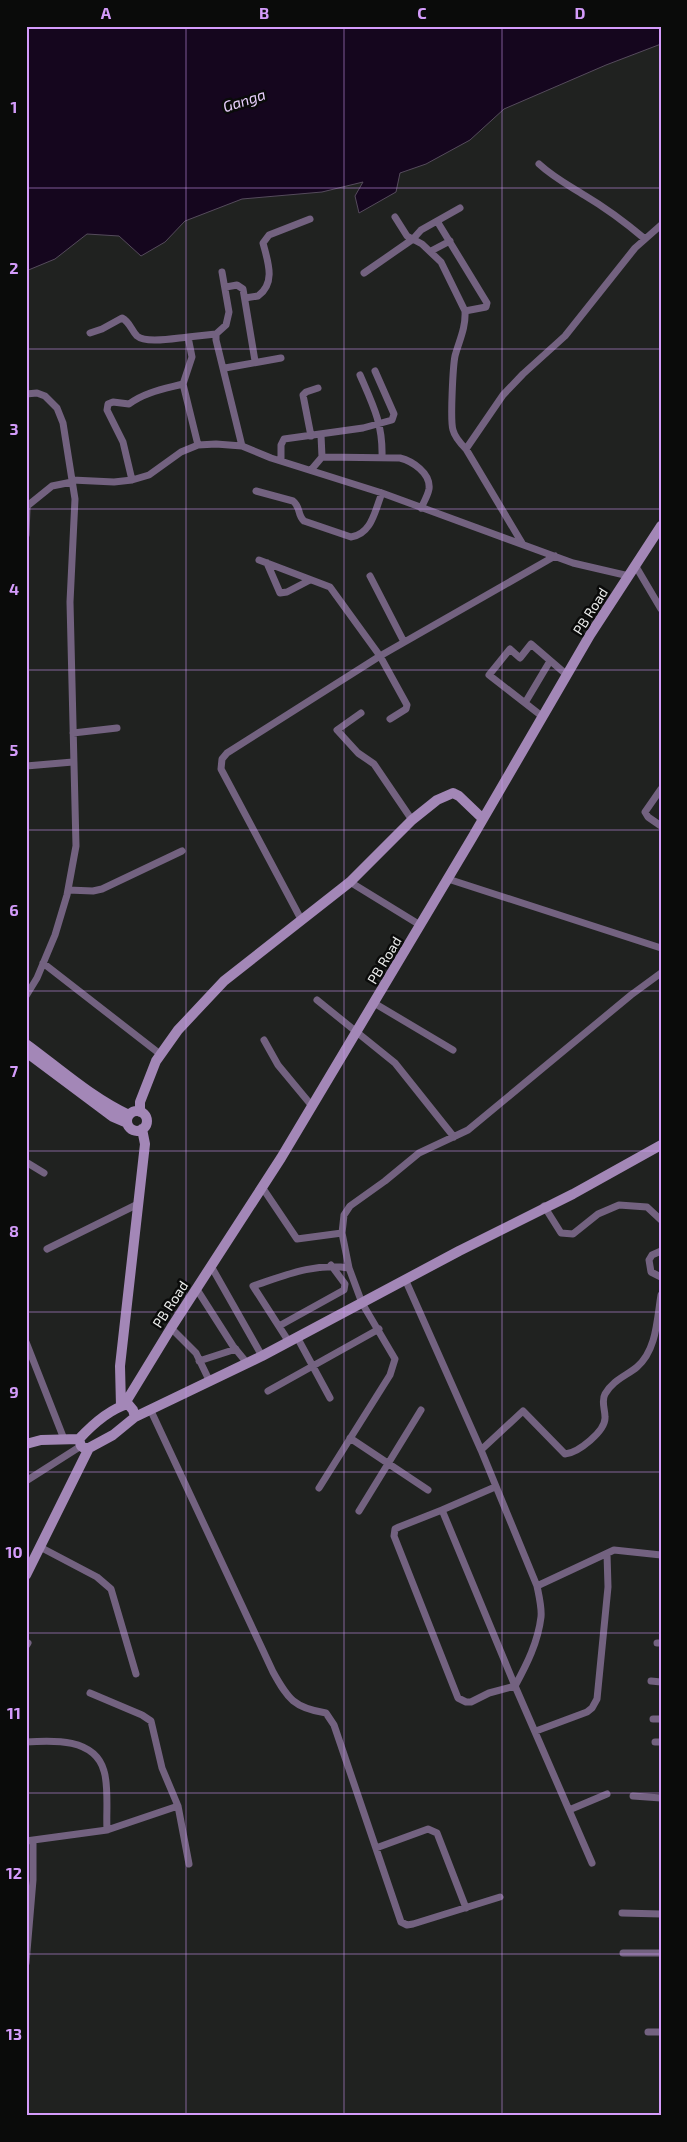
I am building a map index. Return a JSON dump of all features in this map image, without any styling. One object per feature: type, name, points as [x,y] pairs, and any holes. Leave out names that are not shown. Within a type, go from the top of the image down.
[{"type":"street","points":[[539,164],[558,180],[584,195],[645,239]]},
{"type":"street","points":[[364,273],[413,239],[421,230],[460,208]]},
{"type":"street","points":[[395,217],[408,236],[431,251],[441,262],[465,311],[462,335],[455,357],[453,430],[522,544]]},
{"type":"street","points":[[245,298],[258,296],[270,282],[262,243],[264,239],[269,235],[310,220]]},
{"type":"street","points":[[438,220],[487,303],[486,307],[465,311]]},
{"type":"street","points":[[466,450],[504,395],[523,374],[565,336],[593,298],[635,248],[661,225]]},
{"type":"street","points":[[431,251],[450,241]]},
{"type":"street","points":[[90,333],[122,318],[129,324],[135,334],[144,340],[216,334],[228,320],[226,287],[222,272]]},
{"type":"street","points":[[226,287],[234,284],[240,286],[245,298],[255,361]]},
{"type":"street","points":[[216,334],[242,446]]},
{"type":"street","points":[[188,337],[192,357],[191,366],[185,375],[183,384],[198,445]]},
{"type":"street","points":[[225,368],[255,361],[281,358]]},
{"type":"street","points":[[281,461],[281,446],[284,439],[363,428],[392,420],[394,414],[375,371]]},
{"type":"street","points":[[360,375],[380,423],[383,440],[382,457]]},
{"type":"street","points":[[132,480],[123,442],[107,410],[108,404],[113,402],[129,404],[144,395],[183,384]]},
{"type":"street","points":[[311,436],[303,396],[306,392],[318,388]]},
{"type":"street","points":[[26,394],[45,396],[57,408],[63,422],[75,499],[70,602],[76,846],[68,890],[55,936],[44,963],[26,996]]},
{"type":"street","points":[[311,470],[322,457],[321,435]]},
{"type":"street","points":[[26,535],[27,507],[47,489],[72,481],[114,482],[132,480],[157,470],[180,452],[198,445],[216,444],[242,446],[281,461],[382,493],[573,563],[629,576]]},
{"type":"street","points":[[322,457],[382,457],[406,460],[424,473],[429,488],[421,508]]},
{"type":"street","points":[[256,491],[293,501],[297,504],[300,516],[304,521],[351,537],[365,532],[382,493]]},
{"type":"street","name":"PB Road","points":[[123,1405],[312,1106],[567,675],[661,526]]},
{"type":"street","points":[[302,921],[221,769],[222,759],[227,753],[380,656],[555,556]]},
{"type":"street","points":[[259,560],[330,587],[334,591],[380,656],[407,705],[406,710],[390,719]]},
{"type":"street","points":[[267,563],[280,593],[287,592],[310,580]]},
{"type":"street","points":[[636,565],[661,609]]},
{"type":"street","points":[[370,576],[404,642]]},
{"type":"street","points":[[543,717],[489,675],[510,649],[520,658],[531,644],[567,675]]},
{"type":"street","points":[[525,703],[550,660]]},
{"type":"street","points":[[361,713],[337,730],[358,753],[374,764],[412,820]]},
{"type":"street","points":[[73,733],[117,728]]},
{"type":"street","points":[[26,766],[73,762]]},
{"type":"street","points":[[661,789],[645,812],[648,817],[661,826]]},
{"type":"street","points":[[26,1044],[117,1109],[128,1119],[133,1130],[142,1129],[146,1125],[146,1119],[140,1112],[140,1102],[156,1061],[178,1030],[224,982],[262,949],[302,921],[350,882],[412,820],[438,800],[453,793],[459,796],[483,819]]},
{"type":"street","points":[[68,890],[92,891],[102,889],[182,851]]},
{"type":"street","points":[[448,879],[661,948]]},
{"type":"street","points":[[350,882],[420,925]]},
{"type":"street","points":[[44,963],[160,1054]]},
{"type":"street","points":[[319,1488],[390,1375],[395,1363],[391,1349],[362,1303],[349,1268],[342,1233],[344,1215],[350,1206],[386,1181],[420,1153],[468,1130],[631,995],[661,973]]},
{"type":"street","points":[[317,1000],[395,1063],[454,1137]]},
{"type":"street","points":[[374,1003],[453,1050]]},
{"type":"street","points":[[264,1040],[278,1066],[312,1106]]},
{"type":"street","points":[[26,1052],[113,1117],[128,1119]]},
{"type":"street","points":[[128,1119],[134,1112],[140,1112]]},
{"type":"street","points":[[123,1405],[120,1366],[145,1144],[142,1129]]},
{"type":"street","points":[[26,1481],[83,1444],[113,1435],[135,1417],[151,1411],[262,1356],[544,1206],[573,1194],[661,1145]]},
{"type":"street","points":[[26,1162],[44,1174]]},
{"type":"street","points":[[262,1187],[297,1239],[342,1233]]},
{"type":"street","points":[[47,1248],[138,1204]]},
{"type":"street","points":[[544,1206],[562,1233],[566,1235],[572,1234],[598,1214],[620,1205],[648,1207],[661,1220]]},
{"type":"street","points":[[661,1251],[652,1255],[649,1265],[651,1272],[661,1277]]},
{"type":"street","points":[[330,1398],[313,1366],[293,1339],[279,1326],[252,1286],[316,1267],[331,1265],[349,1268]]},
{"type":"street","points":[[279,1326],[344,1290],[345,1284],[331,1265]]},
{"type":"street","points":[[210,1266],[262,1356]]},
{"type":"street","points":[[405,1280],[481,1450],[496,1486],[537,1586],[541,1616],[535,1646],[515,1686],[466,1702],[458,1698],[394,1536],[395,1529],[398,1526],[442,1510],[496,1486]]},
{"type":"street","points":[[196,1288],[247,1363]]},
{"type":"street","points":[[481,1450],[522,1411],[565,1454],[573,1453],[582,1447],[604,1425],[606,1418],[603,1396],[612,1384],[637,1366],[648,1355],[661,1295]]},
{"type":"street","points":[[171,1328],[185,1340],[210,1382]]},
{"type":"street","points":[[268,1391],[379,1329]]},
{"type":"street","points":[[26,1342],[64,1439]]},
{"type":"street","points":[[199,1361],[236,1349]]},
{"type":"street","points":[[26,1575],[40,1547],[83,1444],[96,1423],[123,1405],[128,1404],[131,1406],[135,1417]]},
{"type":"street","points":[[359,1510],[421,1410]]},
{"type":"street","points":[[151,1411],[285,1694],[304,1708],[326,1713],[334,1725],[401,1922],[407,1925],[413,1924],[500,1897]]},
{"type":"street","points":[[350,1438],[428,1490]]},
{"type":"street","points":[[26,1444],[41,1440],[64,1439],[83,1444]]},
{"type":"street","points":[[442,1510],[515,1686],[592,1863]]},
{"type":"street","points":[[40,1547],[98,1577],[111,1589],[136,1674]]},
{"type":"street","points":[[537,1586],[614,1550],[661,1555]]},
{"type":"street","points":[[536,1731],[587,1712],[592,1708],[596,1699],[608,1587],[607,1554]]},
{"type":"street","points":[[651,1681],[661,1682]]},
{"type":"street","points":[[90,1693],[151,1720],[162,1768],[178,1806],[189,1864]]},
{"type":"street","points":[[26,1742],[55,1740],[73,1743],[87,1749],[99,1760],[105,1772],[107,1830]]},
{"type":"street","points":[[569,1810],[607,1794]]},
{"type":"street","points":[[632,1796],[661,1798]]},
{"type":"street","points":[[26,1963],[33,1880],[30,1841],[107,1830],[178,1806]]},
{"type":"street","points":[[376,1848],[428,1829],[433,1830],[436,1832],[466,1908]]},
{"type":"street","points":[[622,1913],[661,1914]]},
{"type":"street","points":[[623,1953],[661,1953]]},
{"type":"street","points":[[648,2032],[661,2032]]},
{"type":"water","name":"Ganga","points":[[26,26],[661,26],[661,44],[606,65],[504,109],[470,140],[426,164],[400,173],[396,192],[359,213],[355,196],[363,182],[322,192],[242,199],[185,221],[165,242],[141,256],[119,236],[87,234],[55,259],[26,271]]}]
